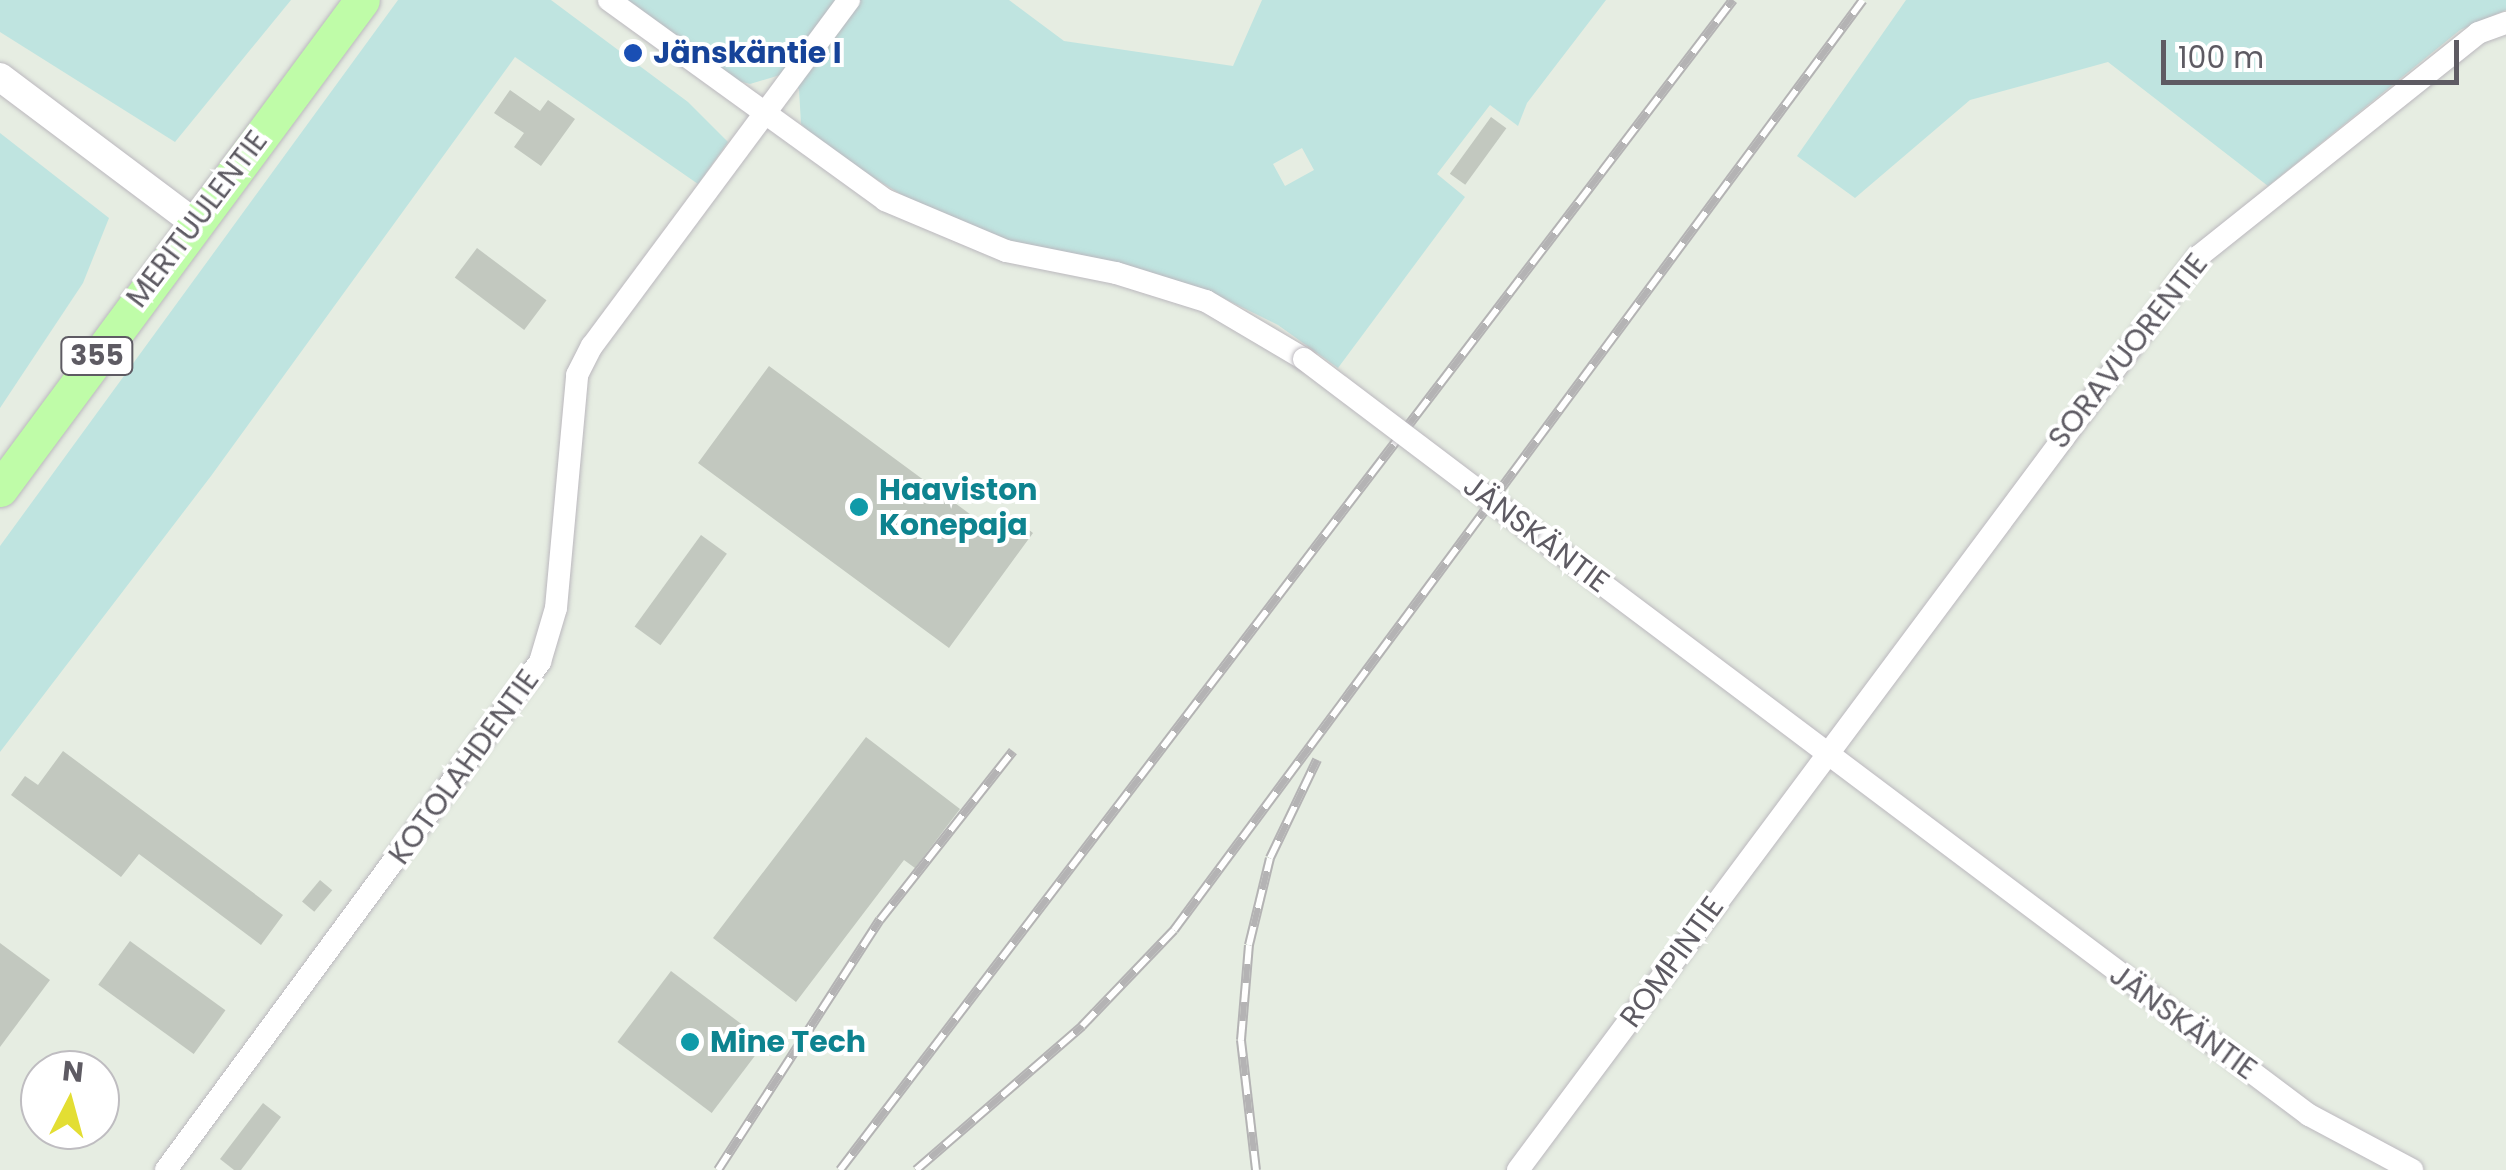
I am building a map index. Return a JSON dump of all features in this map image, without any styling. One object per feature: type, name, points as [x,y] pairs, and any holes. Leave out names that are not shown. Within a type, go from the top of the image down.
[{"type":"main road","name":"MERITUULENTIE","points":[[0,489],[193,222],[362,0]]},
{"type":"street","name":"JÄNSKÄNTIE","points":[[609,0],[841,172],[945,229],[1206,301],[1304,359],[2309,1114],[2412,1170]]},
{"type":"street","name":"KOTOLAHDENTIE","points":[[166,1170],[540,662],[556,608],[576,376],[849,0]]},
{"type":"street","name":"SORAVUORENTIE","points":[[1825,754],[2199,256],[2478,33],[2506,23]]},
{"type":"street","points":[[0,77],[193,222]]},
{"type":"street","name":"ROMPINTIE","points":[[1518,1170],[1825,754]]},
{"type":"shaded area","points":[[0,0],[291,0],[175,142],[0,32]]},
{"type":"shaded area","points":[[398,0],[551,0],[688,102],[728,142],[698,184],[515,57],[211,476],[0,752],[0,546]]},
{"type":"shaded area","points":[[626,0],[1009,0],[1064,41],[1233,66],[1262,0],[1606,0],[1527,103],[1518,126],[1490,105],[1437,174],[1465,197],[1338,368],[1278,325],[1211,292],[1119,263],[1014,242],[915,203],[826,148],[801,124],[799,89],[780,75],[750,84],[735,80]],"holes":[[[1302,148],[1314,170],[1285,186],[1273,164]]]},
{"type":"shaded area","points":[[1906,0],[2506,0],[2506,10],[2460,30],[2268,186],[2108,62],[1970,100],[1855,198],[1797,156]]},
{"type":"shaded area","points":[[0,133],[109,218],[83,283],[0,408]]},
{"type":"building","points":[[510,90],[540,111],[548,100],[575,119],[541,166],[514,147],[524,133],[494,113]]},
{"type":"building","points":[[1491,117],[1506,128],[1465,185],[1450,174]]},
{"type":"building","points":[[477,248],[546,300],[524,330],[455,278]]},
{"type":"building","name":"Haaviston Konepaja","points":[[769,366],[997,534],[1011,516],[1033,533],[949,648],[698,463]]},
{"type":"building","points":[[701,535],[727,554],[660,645],[635,626]]},
{"type":"building","points":[[866,737],[960,809],[915,868],[904,860],[796,1002],[713,938]]},
{"type":"building","points":[[63,751],[283,915],[261,945],[139,854],[121,877],[11,795],[25,776],[38,785]]},
{"type":"building","points":[[320,880],[332,890],[314,912],[302,901]]},
{"type":"building","points":[[130,941],[225,1010],[194,1054],[98,985]]},
{"type":"building","points":[[0,943],[50,980],[0,1047]]},
{"type":"building","name":"Mine Tech","points":[[671,971],[765,1042],[712,1113],[617,1042]]},
{"type":"building","points":[[263,1103],[281,1117],[241,1170],[234,1170],[220,1159]]},
{"type":"railway","points":[[840,1170],[1733,0]]},
{"type":"railway","points":[[916,1170],[1082,1026],[1174,930],[1863,0]]},
{"type":"railway","points":[[718,1170],[880,920],[1013,751]]},
{"type":"railway","points":[[1256,1170],[1241,1040],[1249,945],[1270,858],[1317,760]]},
{"type":"place","name":"Jänskäntie I","points":[[633,53]]},
{"type":"place","name":"Haaviston Konepaja","points":[[859,507]]},
{"type":"place","name":"Mine Tech","points":[[690,1042]]}]
